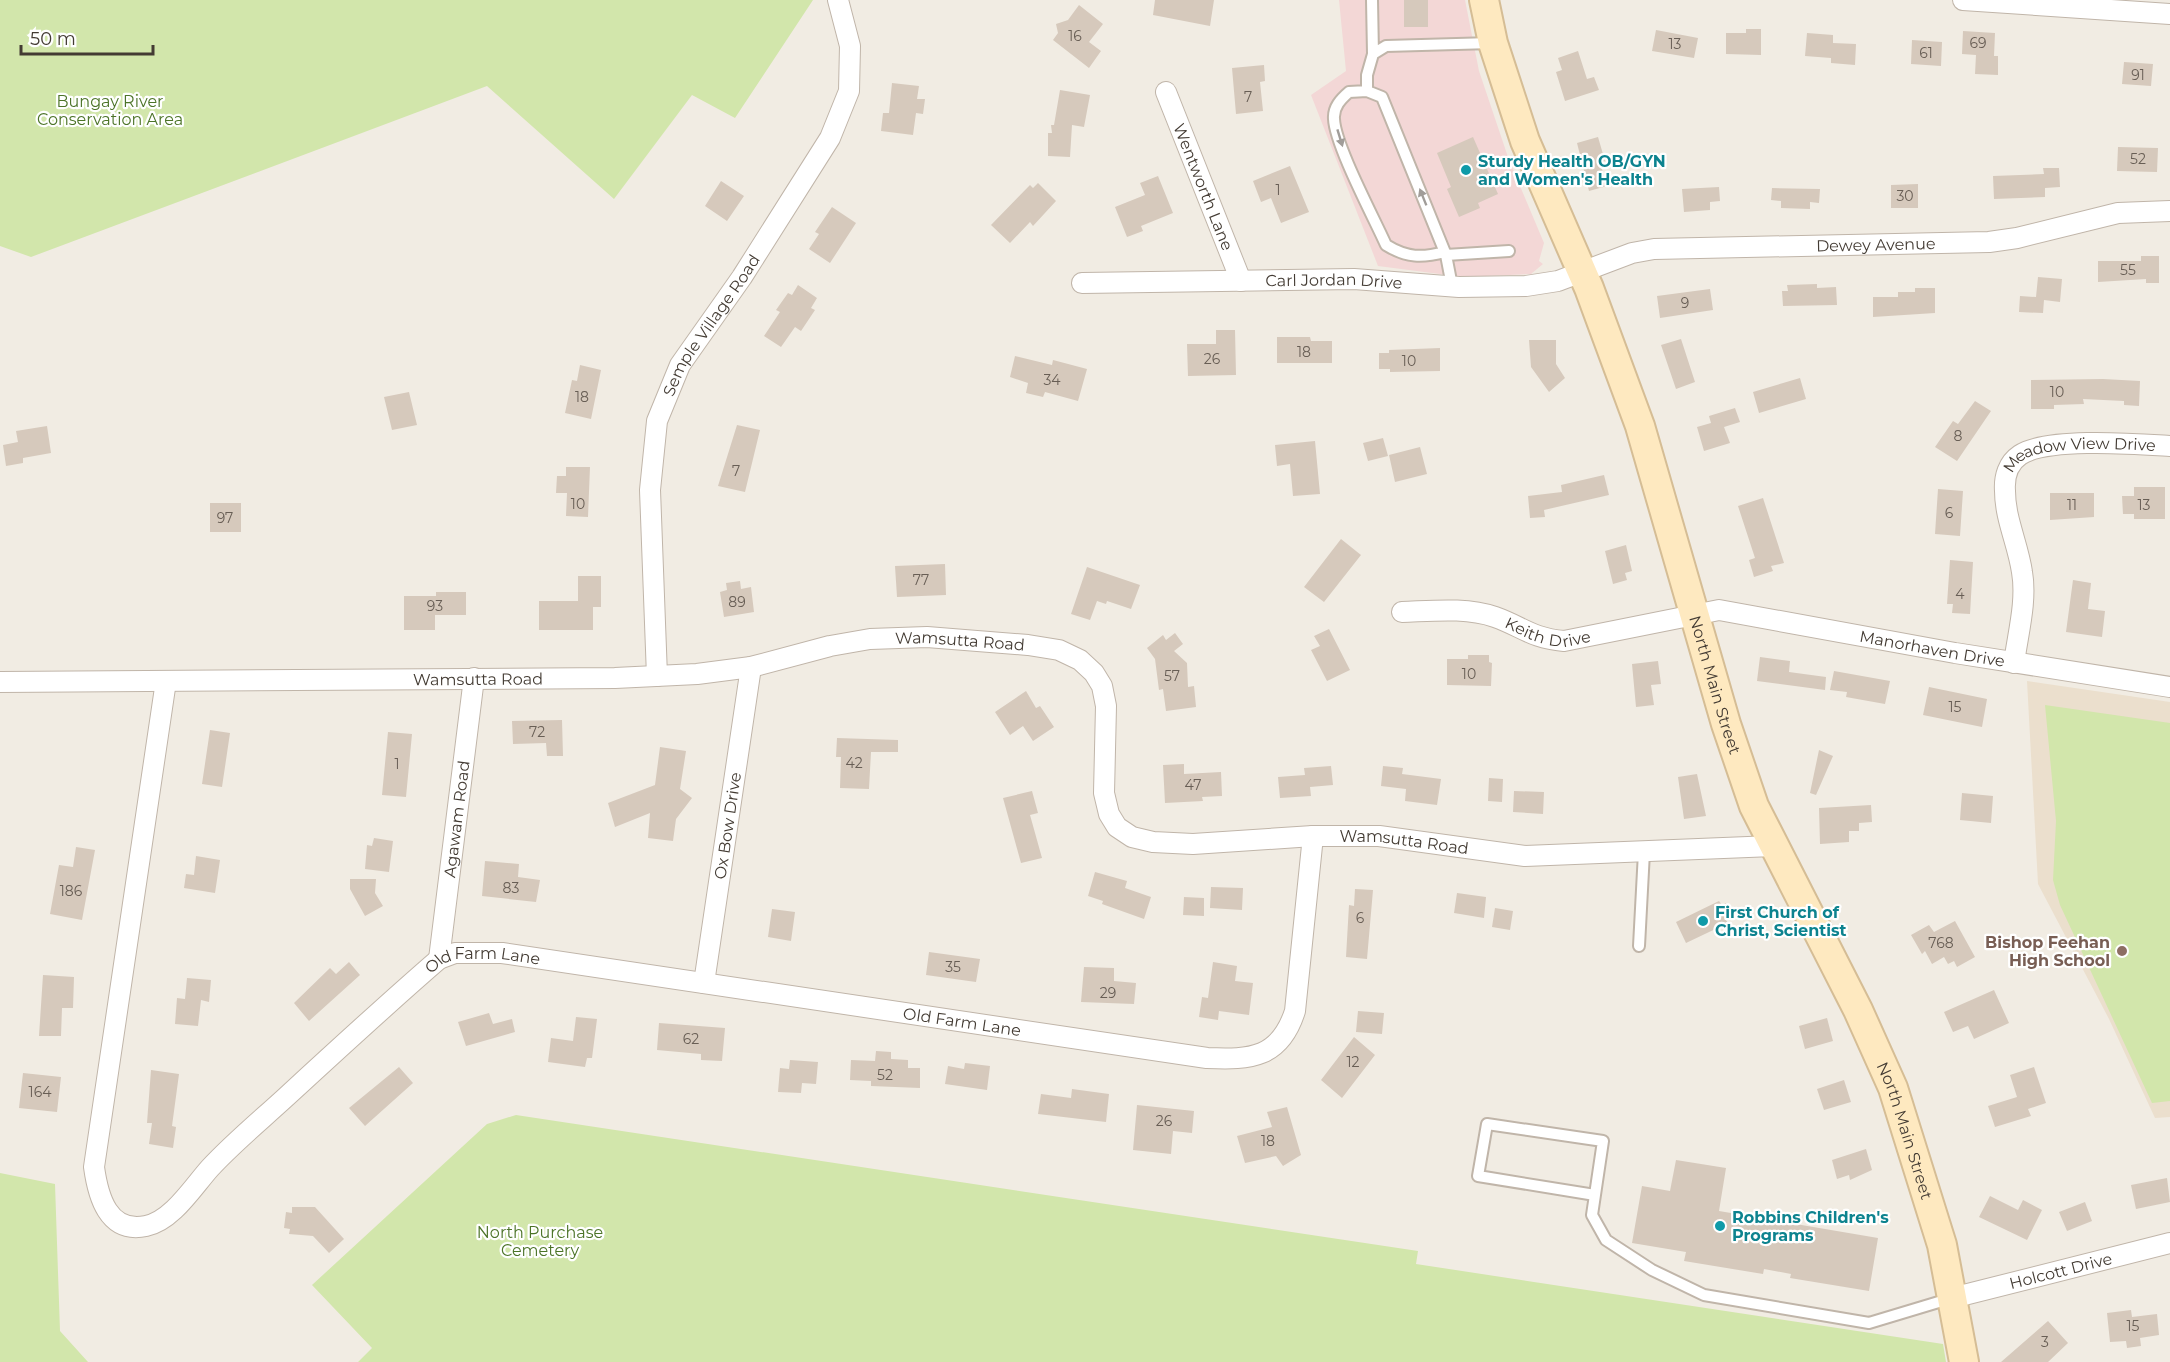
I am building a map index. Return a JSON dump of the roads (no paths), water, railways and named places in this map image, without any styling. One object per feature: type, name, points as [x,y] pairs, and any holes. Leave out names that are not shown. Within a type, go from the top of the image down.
[{"type":"main road","name":"North Main Street","points":[[1484,0],[1493,44],[1525,141],[1582,271],[1640,426],[1693,613],[1754,806],[1858,1010],[1893,1088],[1942,1245],[1964,1362]]},
{"type":"street","name":"Semple Village Road","points":[[657,676],[650,490],[657,421],[680,365],[754,259],[830,138],[849,91],[850,46],[838,0]]},
{"type":"street","points":[[1963,0],[2170,14]]},
{"type":"street","name":"Wentworth Lane","points":[[1166,92],[1241,281]]},
{"type":"street","name":"Dewey Avenue","points":[[1582,271],[1632,253],[1654,249],[1989,242],[2017,238],[2118,213],[2170,211]]},
{"type":"street","name":"Carl Jordan Drive","points":[[1082,283],[1354,279],[1452,286],[1526,286],[1558,281],[1582,271]]},
{"type":"street","name":"Meadow View Drive","points":[[2014,663],[2024,594],[2022,572],[2006,507],[2005,483],[2011,464],[2020,455],[2043,447],[2120,444],[2170,446]]},
{"type":"street","name":"Manorhaven Drive","points":[[1693,613],[1719,610],[2014,663],[2170,687]]},
{"type":"street","name":"Keith Drive","points":[[1402,612],[1467,611],[1495,617],[1542,639],[1564,641],[1693,613]]},
{"type":"street","name":"Wamsutta Road","points":[[0,682],[657,676],[751,667],[830,646],[870,639],[927,637],[1028,645],[1059,650],[1080,660],[1094,673],[1102,686],[1106,706],[1104,794],[1108,814],[1117,827],[1132,837],[1173,844],[1312,836],[1379,836],[1525,856],[1773,846]]},
{"type":"street","name":"Ox Bow Drive","points":[[704,983],[751,667]]},
{"type":"street","name":"Agawam Road","points":[[439,959],[474,678]]},
{"type":"street","name":"Old Farm Lane","points":[[165,681],[94,1167],[97,1186],[107,1213],[119,1222],[132,1226],[147,1226],[161,1220],[212,1166],[439,959],[455,953],[502,953],[1207,1058],[1249,1058],[1264,1053],[1281,1042],[1289,1030],[1295,1011],[1312,836]]},
{"type":"street","name":"Holcott Drive","points":[[1952,1298],[2170,1244]]},
{"type":"lane","points":[[1367,91],[1373,54],[1372,0]]},
{"type":"lane","points":[[1373,54],[1386,46],[1493,44]]},
{"type":"lane","points":[[1452,286],[1446,253],[1382,97],[1367,91],[1349,92],[1338,102],[1334,119],[1342,146],[1386,245],[1398,252],[1423,258],[1446,253],[1509,251]]},
{"type":"lane","points":[[1640,946],[1644,852]]},
{"type":"lane","points":[[1595,1195],[1478,1176],[1487,1124],[1603,1142],[1592,1215],[1606,1240],[1652,1270],[1704,1295],[1869,1323],[1952,1298]]},
{"type":"place","name":"Sturdy Health OB/GYN and Women's Health","points":[[1466,170]]},
{"type":"place","name":"First Church of Christ, Scientist","points":[[1703,921]]},
{"type":"place","name":"Bishop Feehan High School","points":[[2122,951]]},
{"type":"place","name":"Robbins Children's Programs","points":[[1720,1226]]},
{"type":"park label","name":"Bungay River Conservation Area","points":[[110,110]]},
{"type":"park label","name":"North Purchase Cemetery","points":[[540,1241]]}]
